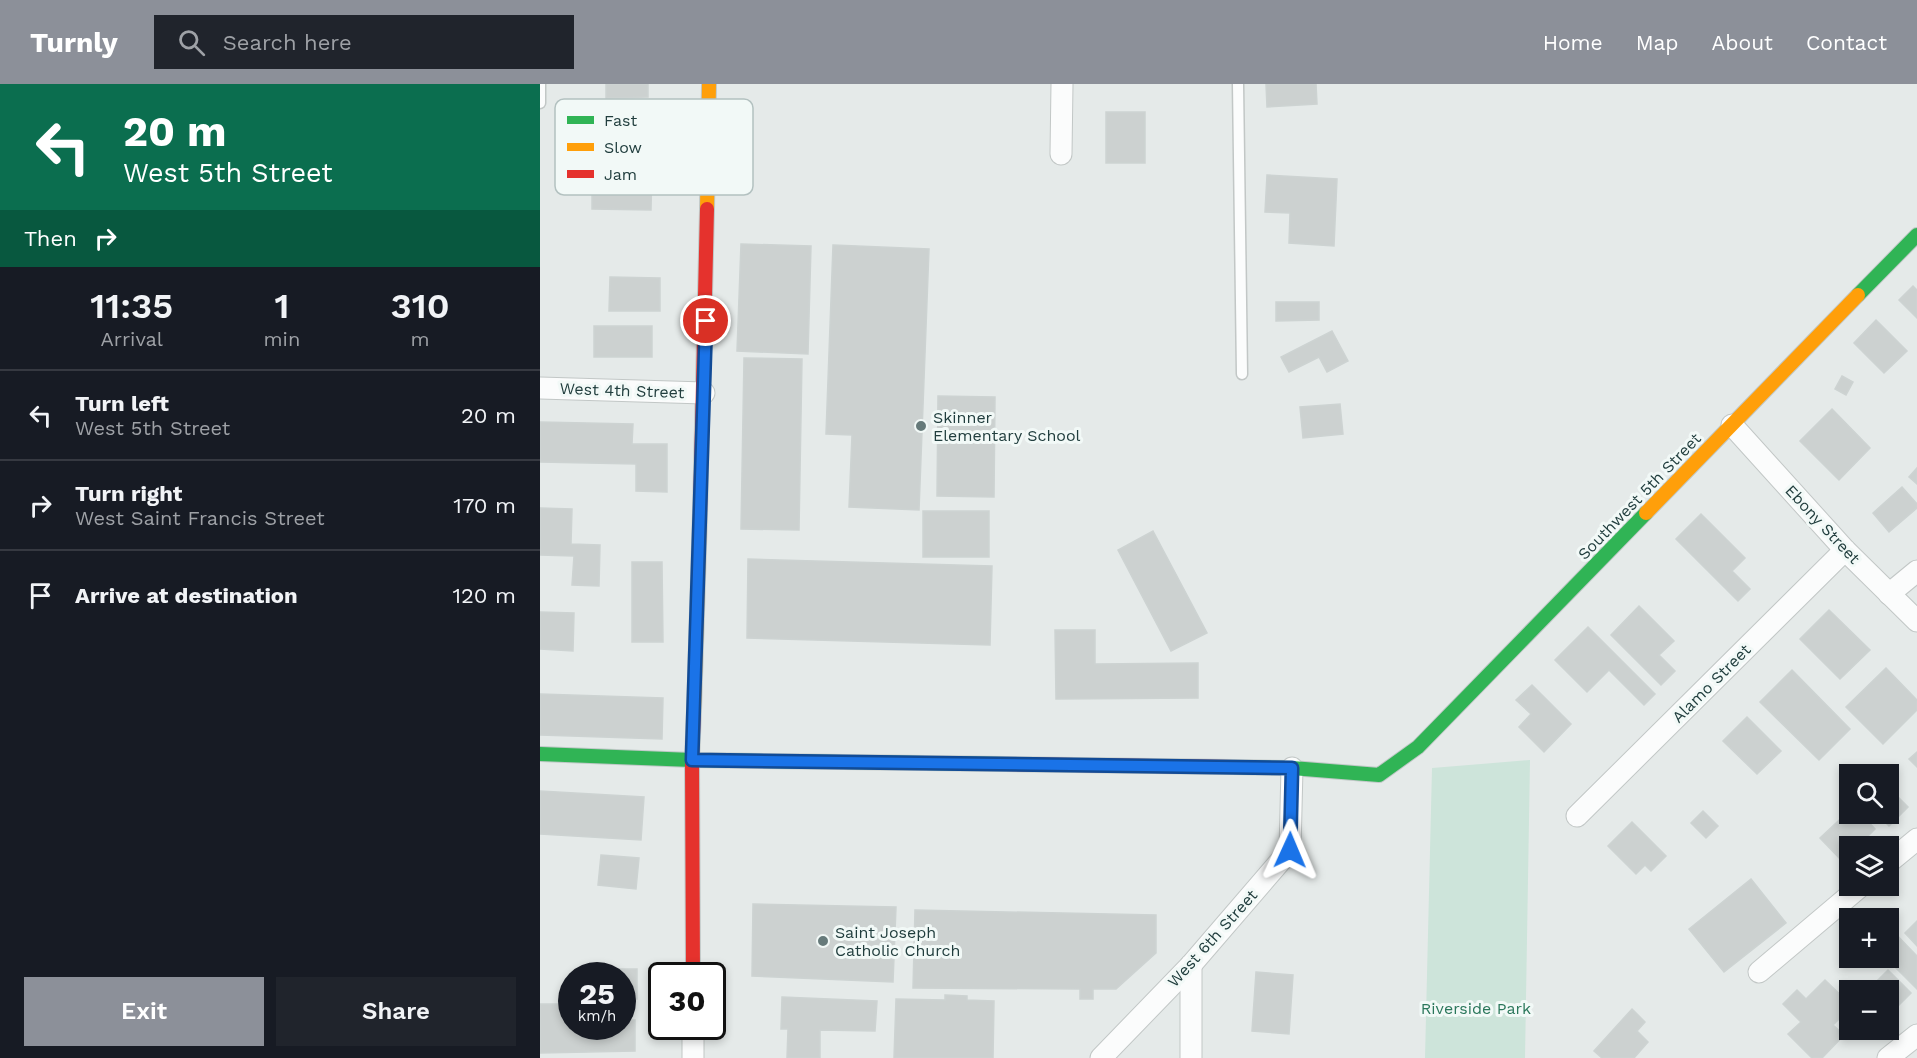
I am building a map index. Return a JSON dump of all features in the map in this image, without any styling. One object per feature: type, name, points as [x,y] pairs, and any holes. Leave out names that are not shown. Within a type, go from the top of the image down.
[{"type":"street","points":[[709,84],[709,99]]},
{"type":"street","points":[[1061,154],[1062,84]]},
{"type":"street","points":[[693,962],[692,760],[705,393],[708,195]]},
{"type":"street","name":"Southwest 5th Street","points":[[1292,768],[1379,775],[1418,747],[1917,235]]},
{"type":"street","name":"West 4th Street","points":[[540,388],[705,393]]},
{"type":"street","name":"Ebony Street","points":[[1732,425],[1845,550],[1917,621]]},
{"type":"street","name":"Alamo Street","points":[[1577,816],[1845,550]]},
{"type":"street","points":[[1889,594],[1917,571]]},
{"type":"street","points":[[540,754],[692,760],[1292,768]]},
{"type":"street","name":"West 6th Street","points":[[1101,1058],[1191,965],[1290,850],[1292,768]]},
{"type":"street","points":[[1899,854],[1917,839]]},
{"type":"street","points":[[1758,972],[1849,896]]},
{"type":"street","points":[[1191,965],[1191,1058]]},
{"type":"street","points":[[1888,1058],[1917,1035]]},
{"type":"street","points":[[693,1040],[693,1058]]},
{"type":"lane","points":[[540,84],[540,103]]},
{"type":"lane","points":[[1238,84],[1242,374]]},
{"type":"green space","name":"Riverside Park","points":[[1530,760],[1525,1058],[1425,1058],[1432,768]]},
{"type":"building","points":[[606,84],[648,84],[648,97],[606,98]]},
{"type":"building","points":[[1266,84],[1316,84],[1317,104],[1267,107]]},
{"type":"building","points":[[1106,112],[1145,112],[1145,163],[1106,163]]},
{"type":"building","points":[[1267,175],[1337,179],[1334,246],[1289,243],[1290,213],[1265,212]]},
{"type":"building","points":[[592,195],[651,195],[651,210],[592,209]]},
{"type":"building","points":[[741,244],[811,246],[808,354],[737,351]]},
{"type":"building","points":[[833,245],[929,249],[919,510],[849,507],[852,435],[826,434]]},
{"type":"building","points":[[610,277],[660,278],[660,311],[609,311]]},
{"type":"building","points":[[1913,286],[1917,290],[1917,318],[1899,300]]},
{"type":"building","points":[[1276,302],[1319,302],[1319,320],[1276,321]]},
{"type":"building","points":[[1876,320],[1907,351],[1884,373],[1854,343]]},
{"type":"building","points":[[594,326],[652,326],[652,357],[594,357]]},
{"type":"building","points":[[1332,331],[1348,361],[1327,372],[1319,357],[1289,372],[1281,357]]},
{"type":"building","points":[[744,358],[802,359],[799,530],[741,529]]},
{"type":"building","points":[[1842,376],[1853,382],[1846,395],[1835,389]]},
{"type":"building","points":[[938,396],[995,397],[994,497],[937,496]]},
{"type":"building","points":[[1340,404],[1343,434],[1303,438],[1300,407]]},
{"type":"building","points":[[1832,409],[1870,448],[1839,480],[1800,441]]},
{"type":"building","points":[[540,422],[633,424],[632,444],[667,444],[667,492],[636,491],[636,464],[540,462]]},
{"type":"building","points":[[1917,468],[1917,484],[1909,477]]},
{"type":"building","points":[[1902,487],[1917,504],[1917,508],[1889,532],[1873,513]]},
{"type":"building","points":[[540,508],[572,509],[571,544],[600,545],[599,586],[572,585],[574,556],[540,555]]},
{"type":"building","points":[[923,511],[989,511],[989,557],[923,557]]},
{"type":"building","points":[[1701,514],[1745,558],[1732,571],[1750,589],[1738,601],[1676,539]]},
{"type":"building","points":[[1153,531],[1207,633],[1171,651],[1118,550]]},
{"type":"building","points":[[748,559],[992,566],[990,645],[747,638]]},
{"type":"building","points":[[632,562],[662,562],[663,642],[632,642]]},
{"type":"building","points":[[1639,606],[1674,641],[1659,655],[1675,671],[1661,685],[1611,635]]},
{"type":"building","points":[[1829,610],[1870,650],[1840,679],[1800,639]]},
{"type":"building","points":[[540,612],[574,613],[573,651],[540,649]]},
{"type":"building","points":[[1588,627],[1655,694],[1644,705],[1609,670],[1587,692],[1555,660]]},
{"type":"building","points":[[1055,630],[1095,630],[1095,664],[1198,663],[1198,698],[1056,699]]},
{"type":"building","points":[[1886,668],[1917,700],[1917,710],[1883,744],[1846,707]]},
{"type":"building","points":[[1792,670],[1850,729],[1819,760],[1760,702]]},
{"type":"building","points":[[1532,685],[1571,724],[1544,752],[1519,727],[1531,714],[1516,700]]},
{"type":"building","points":[[540,694],[663,698],[662,739],[540,735]]},
{"type":"building","points":[[1747,717],[1781,751],[1757,774],[1723,741]]},
{"type":"building","points":[[1917,752],[1917,767],[1909,759]]},
{"type":"building","points":[[540,791],[644,797],[641,840],[540,834]]},
{"type":"building","points":[[1899,798],[1908,807],[1899,816]]},
{"type":"building","points":[[1703,811],[1718,826],[1706,838],[1691,823]]},
{"type":"building","points":[[1839,820],[1839,824],[1870,824],[1875,829],[1868,836],[1839,836],[1839,858],[1820,838]]},
{"type":"building","points":[[1632,822],[1666,856],[1651,871],[1645,865],[1636,874],[1608,846]]},
{"type":"building","points":[[601,855],[639,858],[636,889],[598,885]]},
{"type":"building","points":[[1751,879],[1786,923],[1724,972],[1689,929]]},
{"type":"building","name":"Saint Joseph Catholic Church","points":[[753,904],[896,907],[893,982],[752,976]]},
{"type":"building","points":[[915,910],[1156,915],[1156,953],[1116,989],[1093,989],[1093,999],[1080,999],[1080,989],[913,988]]},
{"type":"building","points":[[1917,921],[1917,946],[1905,933]]},
{"type":"building","points":[[1899,937],[1917,956],[1917,989],[1896,968],[1899,968]]},
{"type":"building","points":[[636,969],[637,969],[636,999]]},
{"type":"building","points":[[1888,970],[1898,980],[1878,980]]},
{"type":"building","points":[[1256,972],[1293,975],[1289,1034],[1252,1031]]},
{"type":"building","points":[[1825,980],[1839,993],[1839,1019],[1833,1025],[1839,1030],[1839,1040],[1822,1058],[1812,1058],[1788,1034],[1801,1022],[1783,1004],[1797,990],[1806,999]]},
{"type":"building","points":[[1899,981],[1911,993],[1899,1005]]},
{"type":"building","points":[[945,995],[967,996],[967,1000],[994,1001],[993,1058],[894,1058],[896,999],[945,1000]]},
{"type":"building","points":[[782,997],[877,1001],[875,1031],[820,1030],[820,1058],[787,1058],[788,1029],[781,1029]]},
{"type":"building","points":[[540,1004],[558,1004],[558,1040],[635,1040],[635,1051],[540,1053]]},
{"type":"building","points":[[1632,1009],[1645,1022],[1637,1031],[1648,1042],[1634,1058],[1602,1058],[1594,1051]]},
{"type":"traffic: fast","points":[[1858,295],[1917,235]]},
{"type":"traffic: fast","points":[[1233,767],[1292,768],[1379,775],[1418,747],[1646,513]]},
{"type":"traffic: fast","points":[[540,754],[692,760],[1006,764]]},
{"type":"traffic: slow","points":[[709,84],[709,99]]},
{"type":"traffic: slow","points":[[707,195],[707,209]]},
{"type":"traffic: slow","points":[[1646,513],[1858,295]]},
{"type":"traffic: slow","points":[[694,710],[700,513]]},
{"type":"traffic: jam","points":[[700,513],[707,209]]},
{"type":"traffic: jam","points":[[693,962],[694,710]]},
{"type":"traffic: jam","points":[[1006,764],[1233,767]]},
{"type":"place","name":"Skinner Elementary School","points":[[921,426]]},
{"type":"place","name":"Saint Joseph Catholic Church","points":[[823,941]]},
{"type":"route","points":[[706,321],[692,760],[1292,768],[1290,850]]}]
